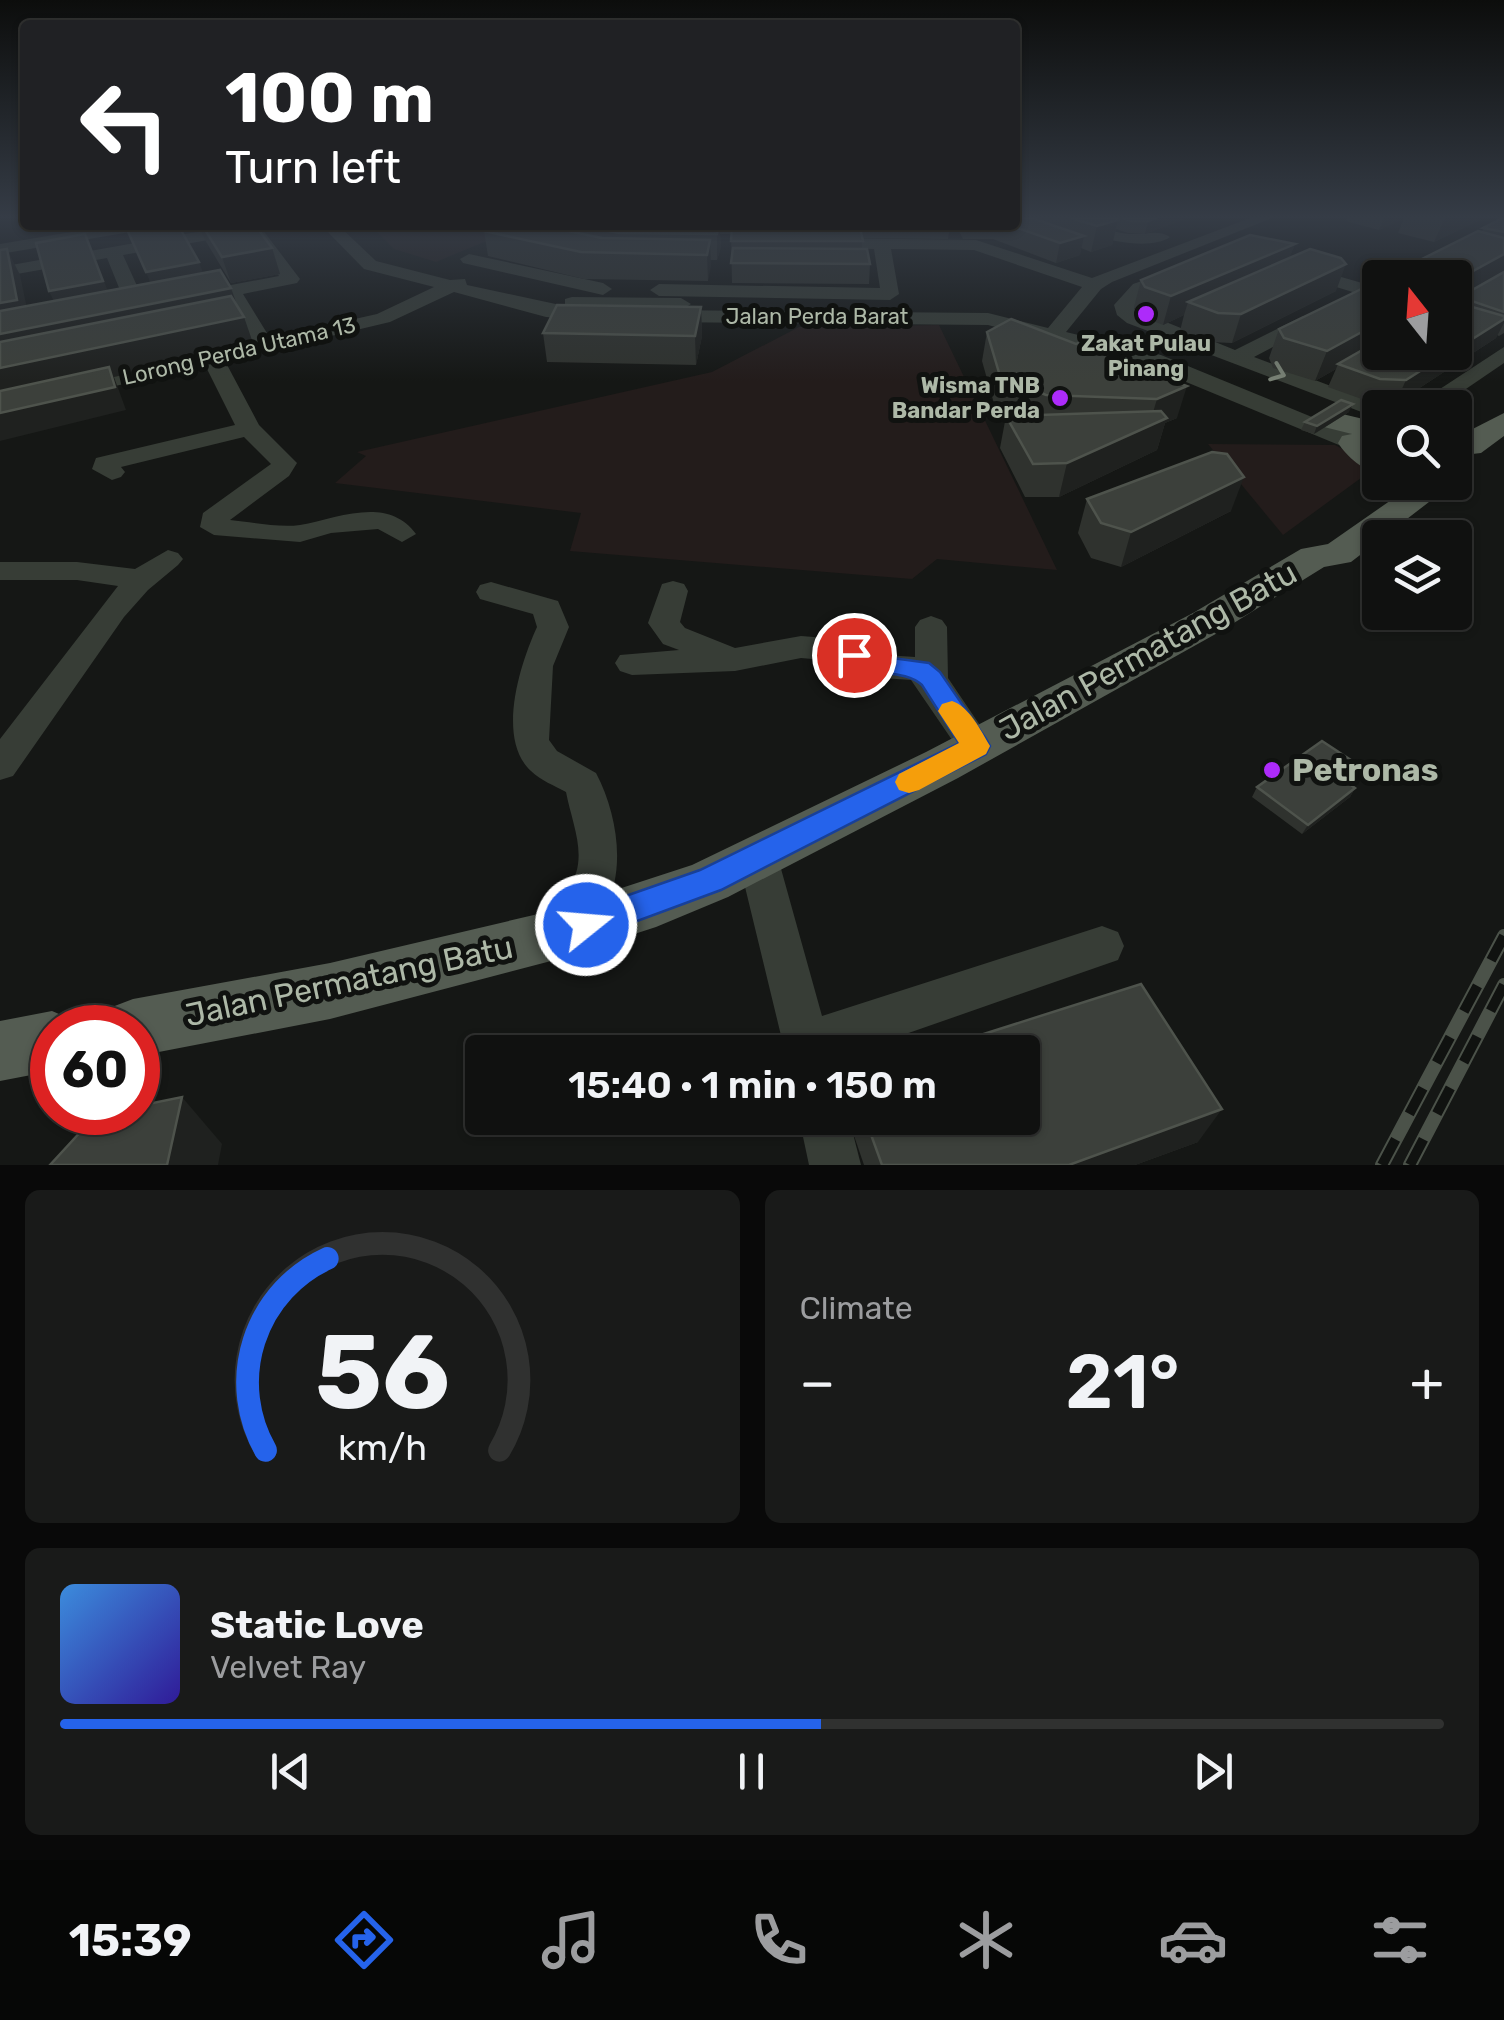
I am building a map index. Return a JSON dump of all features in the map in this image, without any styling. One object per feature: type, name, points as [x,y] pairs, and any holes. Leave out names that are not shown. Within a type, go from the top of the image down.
[{"type":"main road","points":[[1472,447],[1504,422]]},
{"type":"main road","name":"Jalan Permatang Batu","points":[[1314,558],[1312,543],[1365,500]]},
{"type":"main road","name":"Jalan Permatang Batu","points":[[160,1023],[330,991],[550,936],[656,903],[758,858],[976,746],[1207,622],[1314,558],[1338,554],[1414,500]]},
{"type":"main road","points":[[0,1051],[30,1045]]},
{"type":"street","points":[[126,272],[146,308],[291,279],[286,272]]},
{"type":"street","name":"Jalan Perda Barat","points":[[410,272],[462,282]]},
{"type":"street","name":"Jalan Perda Barat","points":[[433,272],[546,311],[902,306],[989,309],[1063,323],[1348,432]]},
{"type":"street","points":[[523,272],[587,288],[890,294],[887,272]]},
{"type":"street","points":[[1063,323],[1094,285],[1125,272]]},
{"type":"street","points":[[1179,272],[1140,288],[1124,311],[1134,319],[1362,404]]},
{"type":"street","points":[[1314,272],[1362,285]]},
{"type":"street","points":[[1059,273],[1094,285]]},
{"type":"street","name":"Lorong Perda Utama 13","points":[[0,406],[383,318],[462,282]]},
{"type":"street","points":[[232,291],[264,345]]},
{"type":"street","points":[[1237,357],[1362,295]]},
{"type":"street","name":"Jalan Perda Barat","points":[[600,309],[964,317],[1063,323]]},
{"type":"street","points":[[1449,390],[1504,353]]},
{"type":"street","points":[[212,357],[249,429],[284,464],[280,471],[212,519],[214,528],[300,534],[327,525],[384,520],[402,534]]},
{"type":"street","points":[[112,472],[105,469],[104,463],[249,429]]},
{"type":"street","points":[[2,762],[74,667],[92,634],[138,579],[168,559]]},
{"type":"street","points":[[0,571],[40,569],[138,579]]},
{"type":"street","points":[[0,587],[12,578],[40,569]]},
{"type":"street","points":[[673,591],[664,623],[674,636],[735,660]]},
{"type":"street","points":[[492,592],[547,608],[553,627],[536,666],[530,743],[544,760],[583,784],[603,862],[586,901],[550,936]]},
{"type":"street","points":[[931,627],[931,678]]},
{"type":"street","points":[[632,664],[735,660],[783,648],[822,648],[882,666],[920,669],[931,678],[976,746]]},
{"type":"street","points":[[758,858],[802,1035]]},
{"type":"street","points":[[846,1035],[1102,946]]},
{"type":"street","points":[[828,1135],[835,1165]]},
{"type":"shaded area","points":[[939,325],[1057,570],[937,559],[912,579],[570,551],[581,513],[335,483],[366,456],[357,452],[712,372],[799,327]]},
{"type":"shaded area","points":[[1208,444],[1335,445],[1362,459],[1362,477],[1283,535]]},
{"type":"building","points":[[0,272],[12,272],[17,300],[0,303]]},
{"type":"building","points":[[44,272],[100,272],[103,281],[49,291]]},
{"type":"building","points":[[207,272],[221,272],[231,288],[0,334],[0,311]]},
{"type":"building","points":[[1159,272],[1227,272],[1171,296],[1145,287],[1141,280]]},
{"type":"building","points":[[1256,272],[1328,272],[1241,314],[1218,313],[1188,302]]},
{"type":"building","points":[[1503,272],[1504,272],[1504,312],[1472,301],[1472,290]]},
{"type":"building","points":[[1362,289],[1362,332],[1327,351],[1284,338],[1279,329]]},
{"type":"building","points":[[231,296],[244,317],[0,368],[0,342]]},
{"type":"building","points":[[557,305],[701,307],[695,336],[543,333]]},
{"type":"building","points":[[1472,307],[1504,319],[1472,339]]},
{"type":"building","points":[[1011,319],[1076,344],[1090,337],[1124,350],[1111,358],[1187,386],[1157,399],[1046,395],[1000,376],[987,332]]},
{"type":"building","points":[[1362,350],[1362,370],[1422,370],[1406,380],[1380,379],[1338,364]]},
{"type":"building","points":[[109,367],[115,387],[0,413],[0,391]]},
{"type":"building","points":[[1341,400],[1353,404],[1317,426],[1305,422]]},
{"type":"building","points":[[1161,411],[1167,418],[1067,463],[1033,464],[1006,416]]},
{"type":"building","points":[[1212,452],[1227,454],[1244,477],[1131,532],[1101,523],[1087,499]]},
{"type":"building","points":[[1322,741],[1357,764],[1340,777],[1355,788],[1308,825],[1257,787]]},
{"type":"building","points":[[1141,984],[1222,1109],[1069,1165],[882,1165],[871,1135],[1040,1135],[1040,1035],[980,1035]]},
{"type":"building","points":[[182,1097],[167,1165],[50,1165],[78,1135],[160,1135],[160,1102]]},
{"type":"railway","points":[[1382,1165],[1504,936]]},
{"type":"railway","points":[[1410,1165],[1504,985]]},
{"type":"slow traffic","points":[[909,782],[976,746],[952,711]]},
{"type":"place","name":"Zakat Pulau Pinang","points":[[1146,314]]},
{"type":"place","name":"Wisma TNB Bandar Perda","points":[[1060,398]]},
{"type":"place","name":"Petronas","points":[[1272,770]]},
{"type":"route","points":[[586,925],[710,881],[976,746],[931,678],[920,669],[882,666],[854,655]]}]
